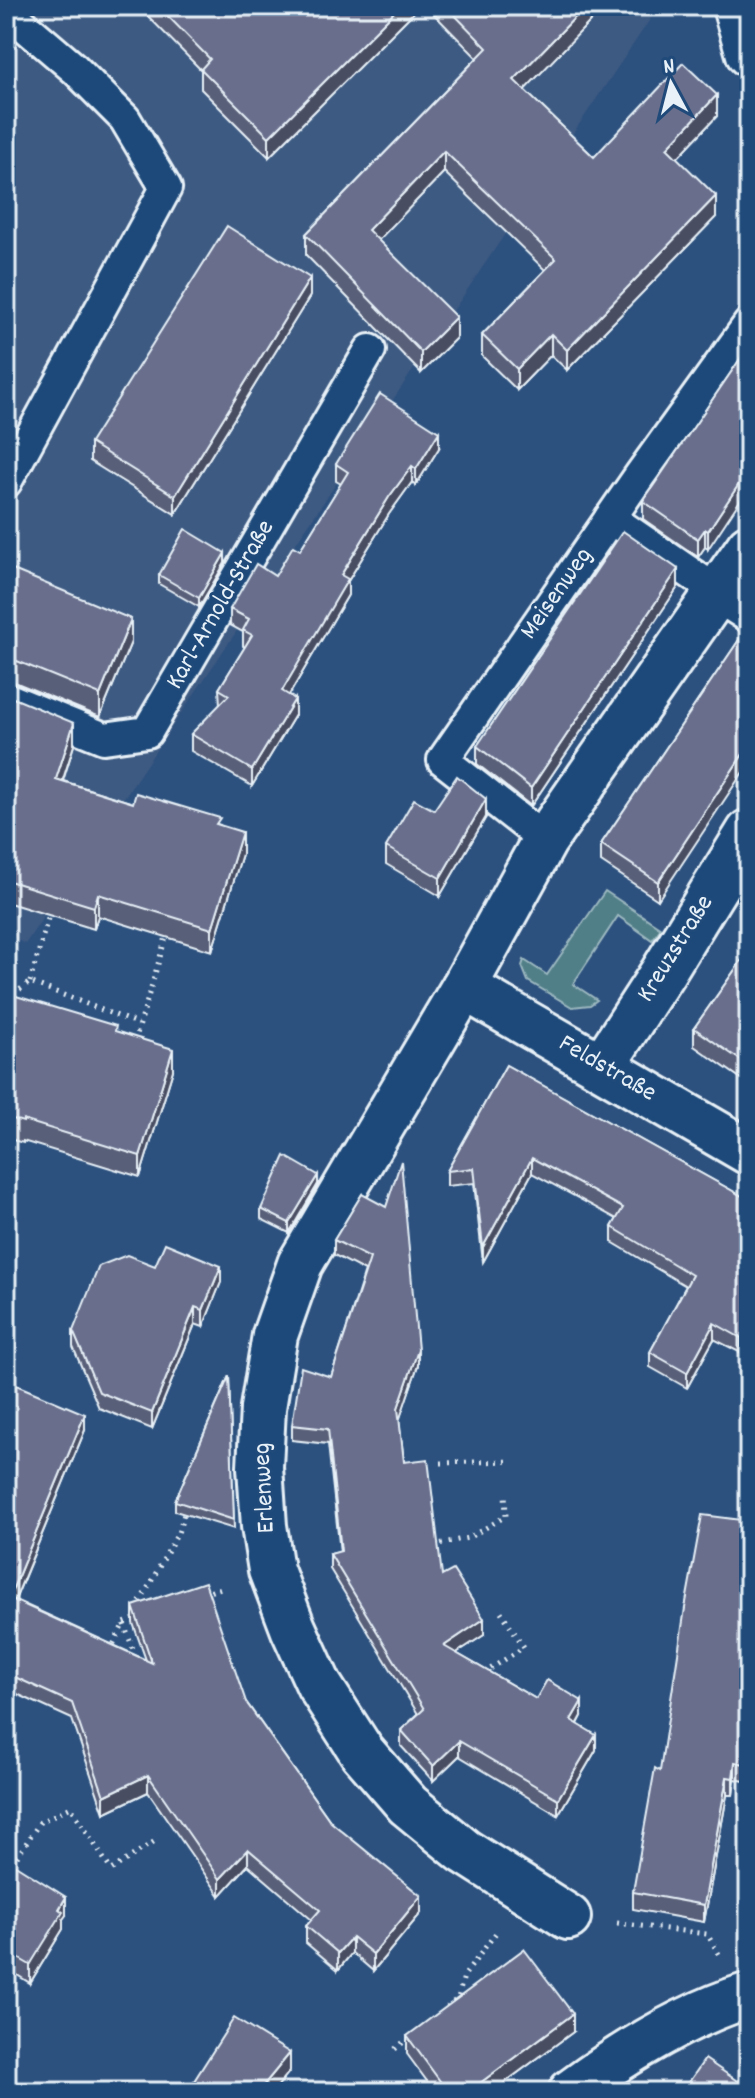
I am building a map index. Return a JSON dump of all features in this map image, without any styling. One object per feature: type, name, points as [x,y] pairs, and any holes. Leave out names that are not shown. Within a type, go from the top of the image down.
[{"type":"street","points":[[735,6],[749,54]]},
{"type":"street","points":[[464,987],[545,840],[733,607],[749,547]]},
{"type":"street","name":"Kreuzstraße","points":[[602,1066],[749,832]]},
{"type":"street","name":"Feldstraße","points":[[464,987],[749,1152]]},
{"type":"street","name":"Erlenweg","points":[[464,987],[300,1264],[275,1335],[263,1408],[260,1467],[264,1526],[271,1570],[293,1628],[319,1685],[362,1752],[408,1805],[464,1851],[568,1917]]},
{"type":"street","points":[[571,2092],[665,2031],[726,2002],[747,1996]]},
{"type":"lane","points":[[6,10],[75,69],[125,119],[166,188],[6,482]]},
{"type":"lane","name":"Meisenweg","points":[[545,840],[443,760],[749,324]]},
{"type":"lane","name":"Karl-Arnold-Straße","points":[[6,698],[104,738],[147,732],[370,350]]},
{"type":"lane","points":[[610,518],[702,581],[733,607]]},
{"type":"path","points":[[6,991],[14,994],[30,982],[49,915]]},
{"type":"path","points":[[133,1046],[166,937]]},
{"type":"path","points":[[30,982],[138,1024]]},
{"type":"path","points":[[441,1463],[512,1461]]},
{"type":"path","points":[[133,1649],[127,1622],[178,1533],[184,1514]]},
{"type":"path","points":[[475,1679],[524,1647],[500,1610]]},
{"type":"path","points":[[17,1857],[40,1822],[71,1807],[111,1870],[158,1839]]},
{"type":"path","points":[[437,2015],[458,1998],[464,1976],[527,1891]]},
{"type":"path","points":[[568,1917],[707,1934],[747,1996]]},
{"type":"path","points":[[395,2049],[416,2032]]},
{"type":"shaded area","points":[[6,6],[659,6],[25,944],[6,933]]},
{"type":"green space","points":[[605,891],[661,928],[652,940],[618,916],[573,984],[597,1000],[590,1005],[572,1007],[528,981],[522,966],[524,960],[547,975]]},
{"type":"building","points":[[158,6],[400,6],[269,137],[201,69],[210,59]]},
{"type":"building","points":[[446,6],[586,6],[514,80],[594,157],[683,63],[717,95],[667,148],[716,196],[567,350],[551,334],[517,369],[482,335],[556,259],[444,151],[368,230],[456,317],[421,352],[306,234],[487,48]]},
{"type":"building","points":[[227,226],[310,278],[175,496],[90,443]]},
{"type":"building","points":[[749,346],[749,469],[708,531],[705,529],[698,539],[643,501]]},
{"type":"building","points":[[380,394],[439,432],[416,469],[412,466],[389,497],[341,575],[348,579],[282,691],[295,699],[252,770],[191,734],[229,695],[219,689],[252,635],[243,630],[249,619],[230,609],[256,564],[275,576],[293,546],[300,550],[348,472],[336,464]]},
{"type":"building","points":[[185,529],[225,553],[199,598],[159,575]]},
{"type":"building","points":[[623,531],[678,569],[531,788],[477,746]]},
{"type":"building","points":[[6,567],[131,619],[100,695],[6,658]]},
{"type":"building","points":[[749,630],[749,745],[658,882],[601,844],[743,634]]},
{"type":"building","points":[[6,695],[74,723],[56,779],[133,803],[136,793],[220,818],[216,824],[242,832],[212,929],[98,894],[94,907],[6,880]]},
{"type":"building","points":[[457,776],[486,799],[440,878],[386,847],[414,799],[434,810]]},
{"type":"building","points":[[749,950],[749,1060],[746,1064],[694,1028]]},
{"type":"building","points":[[6,993],[116,1026],[115,1031],[173,1049],[140,1156],[6,1117]]},
{"type":"building","points":[[506,1065],[749,1200],[749,1324],[741,1338],[714,1323],[687,1373],[650,1352],[692,1275],[612,1227],[623,1208],[532,1158],[483,1247],[474,1168],[447,1171]]},
{"type":"building","points":[[285,1156],[318,1175],[289,1223],[261,1209]]},
{"type":"building","points":[[401,1161],[418,1350],[398,1408],[404,1462],[428,1459],[442,1576],[453,1570],[484,1619],[444,1646],[536,1699],[547,1680],[582,1701],[571,1720],[596,1735],[558,1799],[459,1741],[433,1766],[401,1730],[424,1709],[330,1554],[341,1551],[328,1429],[292,1425],[301,1367],[331,1377],[370,1258],[334,1240],[362,1194],[386,1207]]},
{"type":"building","points":[[165,1243],[221,1266],[203,1310],[195,1307],[152,1413],[99,1392],[73,1331],[99,1266],[127,1255],[155,1266]]},
{"type":"building","points":[[229,1376],[234,1520],[175,1501]]},
{"type":"building","points":[[9,1382],[85,1414],[9,1598],[152,1663],[133,1606],[205,1582],[246,1702],[331,1822],[421,1896],[373,1954],[352,1937],[338,1953],[306,1926],[320,1910],[248,1849],[220,1879],[148,1775],[104,1796],[72,1703],[6,1673],[6,1389]]},
{"type":"building","points":[[702,1515],[749,1521],[749,1667],[743,1705],[749,1706],[749,1765],[735,1762],[733,1778],[727,1777],[704,1905],[633,1892],[655,1768],[660,1771]]},
{"type":"building","points":[[6,1859],[66,1897],[59,1909],[63,1912],[30,1965],[6,1951]]},
{"type":"building","points":[[524,1949],[573,2014],[468,2092],[448,2092],[407,2036]]},
{"type":"building","points":[[234,2018],[290,2053],[258,2092],[197,2092],[194,2081]]},
{"type":"building","points":[[705,2059],[749,2089],[749,2092],[682,2092]]}]
